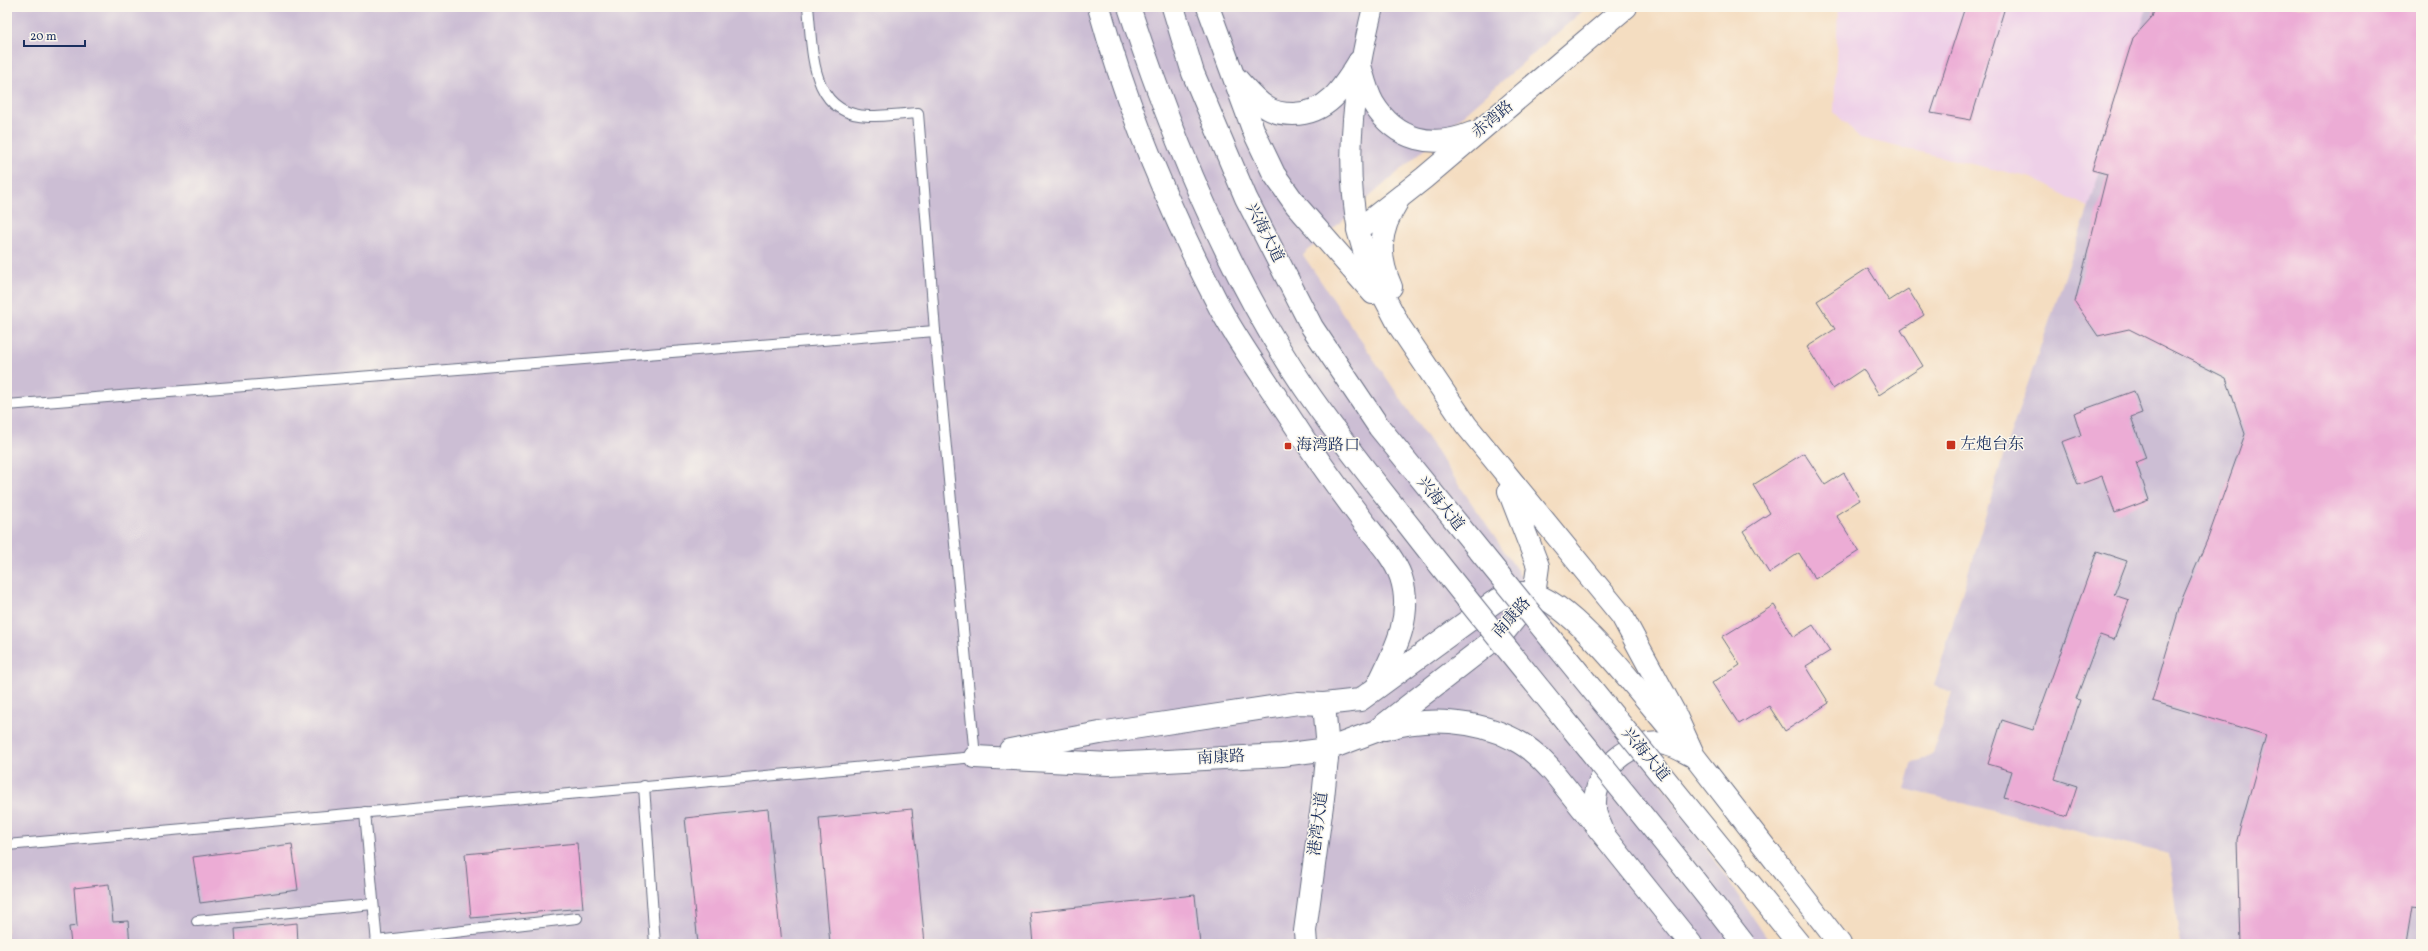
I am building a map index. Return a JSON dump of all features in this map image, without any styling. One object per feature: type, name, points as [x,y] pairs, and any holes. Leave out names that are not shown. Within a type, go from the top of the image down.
[{"type":"street","points":[[1099,7],[1110,48],[1158,175],[1222,311],[1318,460],[1390,558],[1401,577],[1405,599],[1404,625],[1398,644],[1376,690]]},
{"type":"street","points":[[1129,7],[1157,91],[1201,197],[1251,298],[1303,386],[1457,588],[1676,855],[1744,944]]},
{"type":"street","name":"兴海大道","points":[[1174,7],[1193,73],[1246,198],[1320,340],[1379,427],[1799,944]]},
{"type":"street","points":[[1208,7],[1230,71],[1254,132],[1274,174],[1296,205],[1400,326]]},
{"type":"street","points":[[1373,7],[1360,62],[1350,164],[1351,196],[1358,230],[1369,268],[1400,326],[1466,425],[1622,616],[1674,712],[1694,756]]},
{"type":"street","name":"赤湾路","points":[[1358,230],[1481,130],[1626,7]]},
{"type":"street","points":[[1230,71],[1266,108],[1282,114],[1300,114],[1314,111],[1329,103],[1342,90],[1360,62]]},
{"type":"street","points":[[1360,62],[1373,102],[1394,127],[1406,134],[1432,142],[1463,137],[1481,130]]},
{"type":"street","points":[[1404,194],[1385,224],[1381,250],[1383,268],[1395,296],[1471,409],[1498,466],[1524,526],[1538,566],[1534,595],[1578,621],[1694,756],[1840,944]]},
{"type":"street","name":"南康路","points":[[975,757],[1100,733],[1298,703],[1324,704],[1360,700],[1376,690],[1494,602],[1508,595],[1521,593],[1534,595]]},
{"type":"street","name":"南康路","points":[[975,757],[1109,764],[1282,755],[1328,749],[1376,731],[1505,631],[1534,595]]},
{"type":"street","name":"港湾大道","points":[[1306,944],[1305,931],[1328,749],[1324,704]]},
{"type":"street","points":[[1376,731],[1406,722],[1435,721],[1491,729],[1516,740],[1538,756],[1554,774],[1691,944]]},
{"type":"street","points":[[1604,836],[1595,809],[1599,781],[1616,758],[1641,745],[1669,744],[1694,756]]},
{"type":"lane","points":[[7,845],[975,757],[934,331],[918,113],[868,116],[854,113],[832,102],[824,93],[816,72],[808,7]]},
{"type":"lane","points":[[7,405],[934,331]]},
{"type":"lane","points":[[644,786],[655,944]]},
{"type":"lane","points":[[365,812],[377,942],[578,918]]},
{"type":"lane","points":[[197,921],[373,904]]},
{"type":"shaded area","points":[[7,7],[1587,7],[1303,255],[1771,944],[7,944]]},
{"type":"shaded area","points":[[1838,7],[2421,7],[2131,230],[2032,178],[1860,138],[1834,112]]},
{"type":"shaded area","points":[[2147,7],[2421,7],[2421,944],[2180,944],[2169,854],[1905,789],[1913,762],[1921,760],[1933,753],[1952,692],[1934,686],[2007,444],[2091,201]]},
{"type":"building","points":[[1965,7],[2005,7],[1971,120],[1931,113]]},
{"type":"building","points":[[2155,7],[2421,7],[2421,908],[2412,907],[2406,944],[2240,944],[2237,840],[2266,735],[2152,701],[2182,599],[2208,538],[2245,434],[2226,378],[2129,329],[2098,336],[2075,302],[2107,174],[2092,170],[2133,38],[2152,17]]},
{"type":"building","points":[[1868,268],[1889,301],[1908,289],[1924,315],[1901,330],[1923,366],[1879,395],[1863,369],[1833,389],[1807,347],[1835,329],[1817,301]]},
{"type":"building","points":[[2134,391],[2142,413],[2131,417],[2146,458],[2136,462],[2149,500],[2115,513],[2102,476],[2078,485],[2062,442],[2081,435],[2074,413]]},
{"type":"building","points":[[1804,453],[1825,485],[1844,473],[1860,500],[1836,515],[1859,551],[1815,579],[1799,553],[1769,573],[1743,531],[1770,513],[1753,485]]},
{"type":"building","points":[[2097,551],[2127,561],[2114,595],[2129,600],[2114,640],[2100,635],[2076,699],[2080,700],[2055,779],[2077,786],[2067,817],[2004,797],[2012,771],[1988,764],[2002,720],[2033,730]]},
{"type":"building","points":[[1774,605],[1794,637],[1813,625],[1830,651],[1806,666],[1829,703],[1785,731],[1769,706],[1739,724],[1712,683],[1740,665],[1722,637]]},
{"type":"building","points":[[768,809],[781,944],[698,944],[685,818]]},
{"type":"building","points":[[912,809],[925,944],[830,944],[819,818]]},
{"type":"building","points":[[577,843],[583,908],[471,918],[465,854]]},
{"type":"building","points":[[292,844],[298,890],[200,903],[193,857]]},
{"type":"building","points":[[109,884],[113,922],[128,921],[130,944],[71,944],[69,927],[77,926],[74,888]]},
{"type":"building","points":[[1195,895],[1200,944],[1033,944],[1030,912]]},
{"type":"building","points":[[297,923],[298,944],[236,944],[235,929]]},
{"type":"place","name":"左炮台东","points":[[1951,445]]},
{"type":"place","name":"海湾路口","points":[[1288,446]]}]
